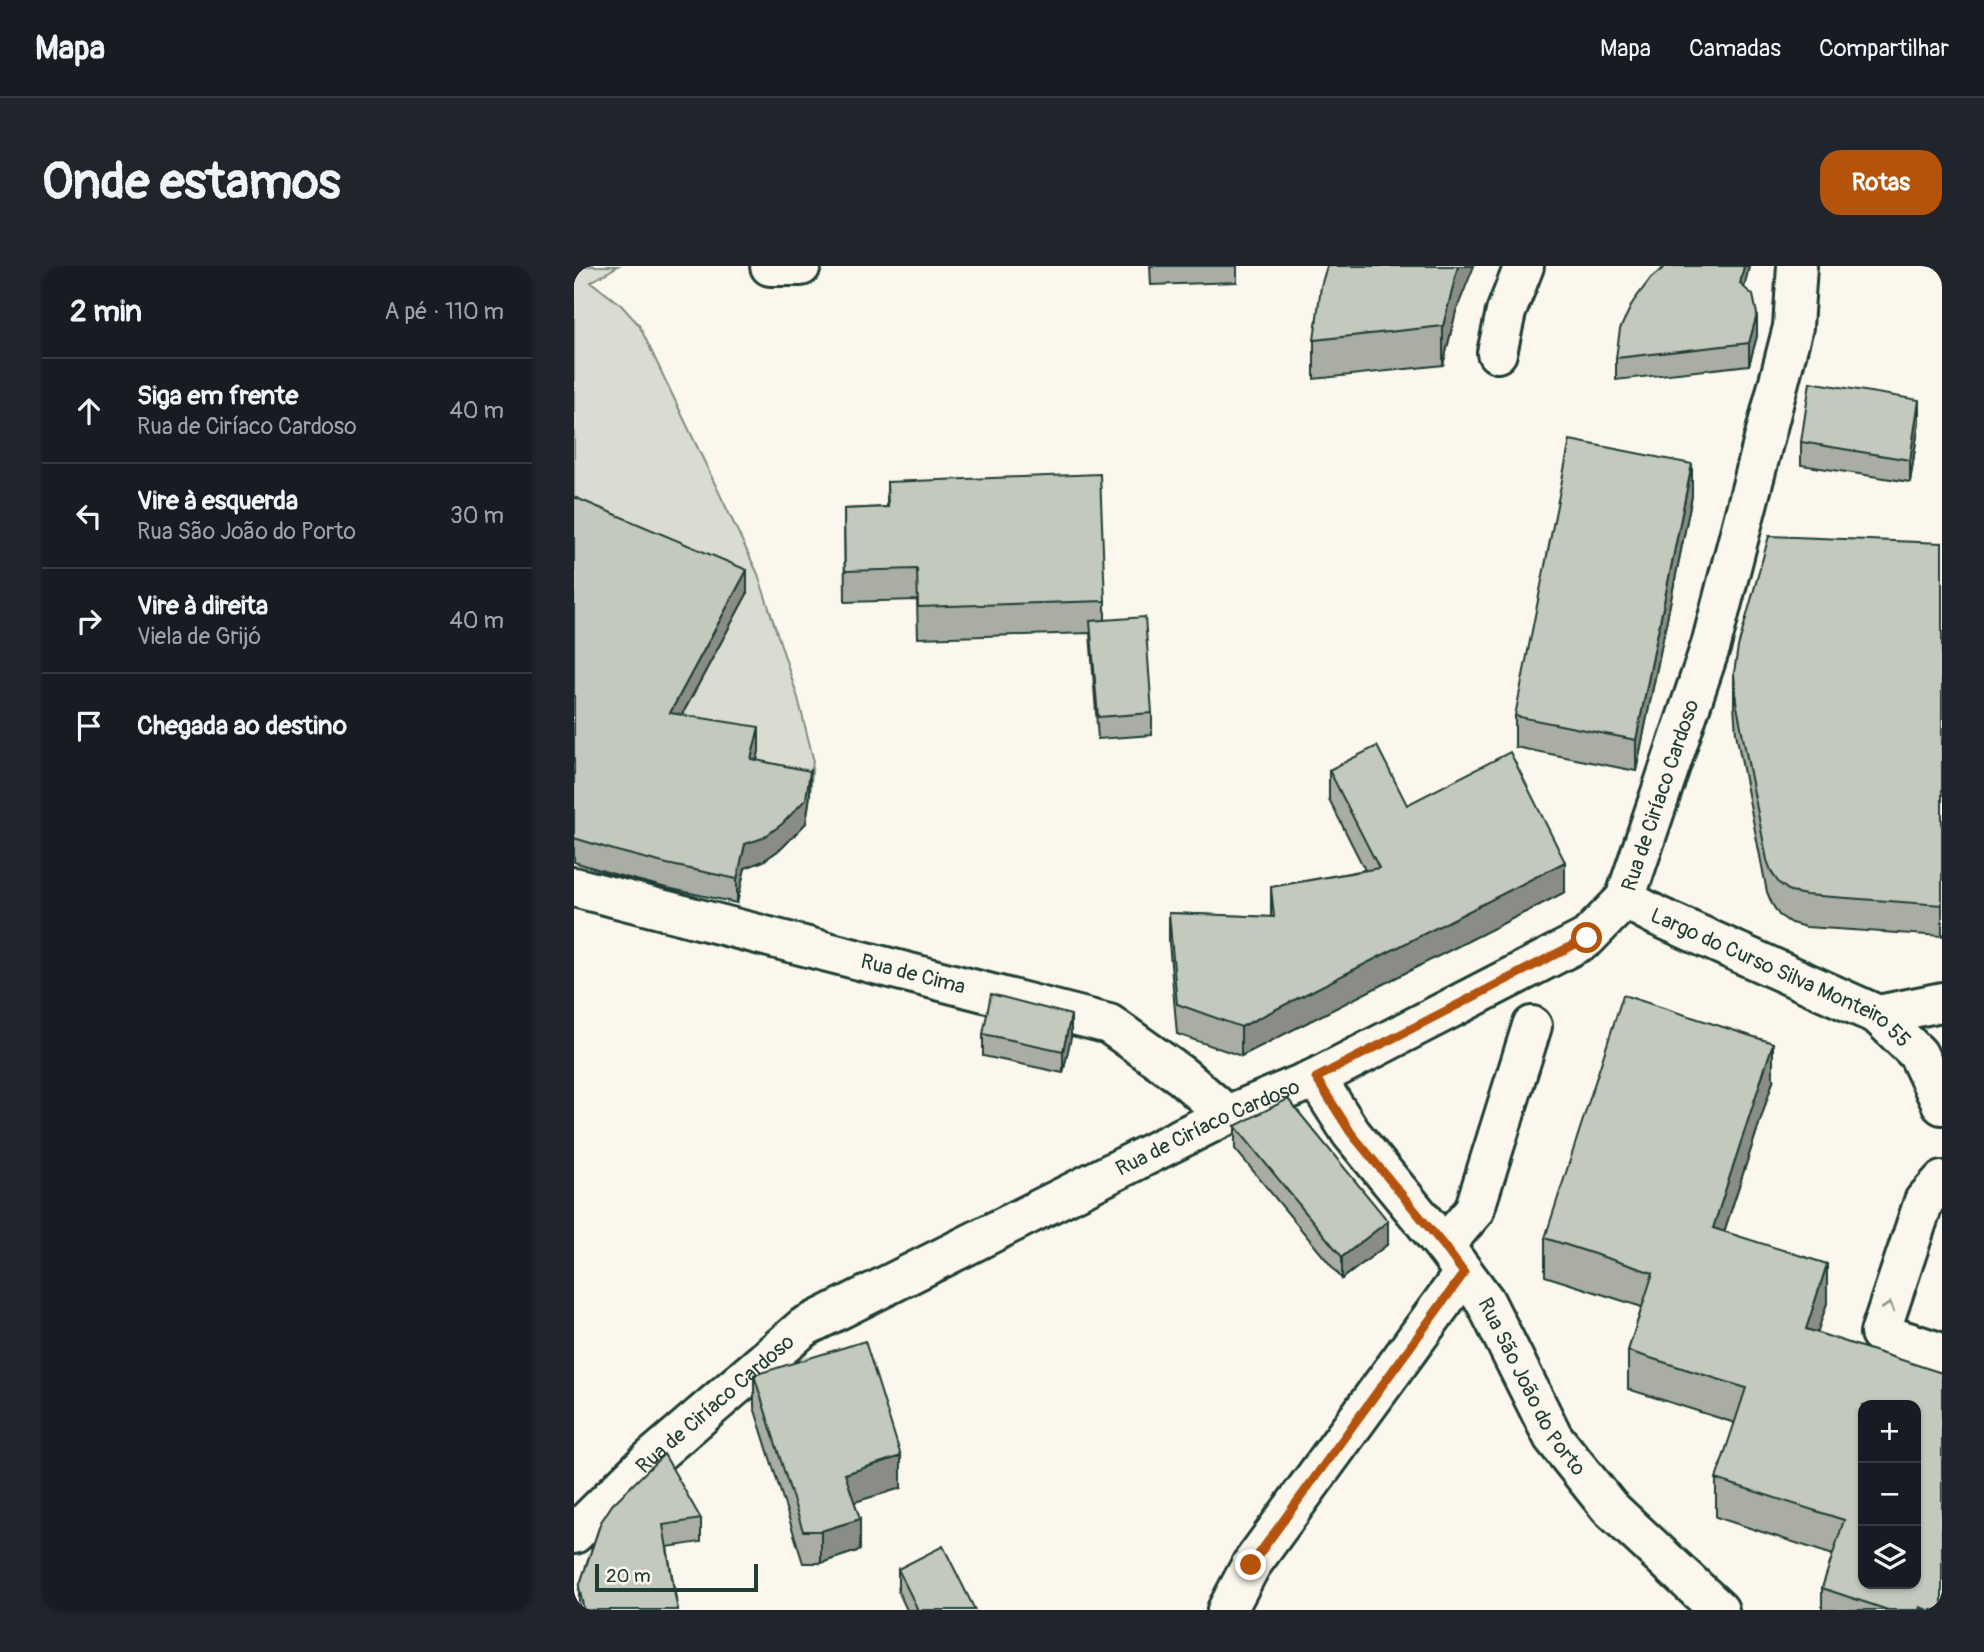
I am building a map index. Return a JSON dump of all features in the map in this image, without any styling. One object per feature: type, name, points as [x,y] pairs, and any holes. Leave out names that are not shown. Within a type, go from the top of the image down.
[{"type":"street","points":[[769,266],[801,266]]},
{"type":"street","points":[[1497,353],[1506,312],[1524,266]]},
{"type":"street","name":"Rua de Ciríaco Cardoso","points":[[574,1534],[645,1464],[804,1326],[1227,1115],[1316,1078],[1587,938],[1625,899],[1711,645],[1793,327],[1797,266]]},
{"type":"street","name":"Rua de Cima","points":[[574,887],[1109,1024],[1182,1076],[1227,1115]]},
{"type":"street","name":"Largo do Curso Silva Monteiro 55","points":[[1625,899],[1657,916],[1878,1015],[1918,1054],[1942,1105]]},
{"type":"street","points":[[1878,1015],[1942,1002]]},
{"type":"street","points":[[1227,1610],[1251,1565],[1454,1259],[1474,1211],[1532,1026]]},
{"type":"street","name":"Rua São João do Porto","points":[[1316,1078],[1351,1133],[1485,1301],[1553,1437],[1609,1507],[1719,1610]]},
{"type":"street","points":[[1942,1181],[1924,1201],[1880,1334],[1942,1353]]},
{"type":"shaded area","points":[[574,266],[618,266],[591,282],[621,305],[639,325],[758,574],[798,698],[813,758],[810,795],[605,872],[574,862]]},
{"type":"building","points":[[1327,266],[1458,266],[1443,326],[1314,340],[1321,286]]},
{"type":"building","points":[[1666,266],[1744,266],[1740,284],[1753,295],[1757,314],[1749,343],[1616,358],[1620,329],[1633,302],[1651,278]]},
{"type":"building","points":[[1810,382],[1919,400],[1910,460],[1801,442]]},
{"type":"building","points":[[1570,440],[1692,464],[1636,740],[1515,716]]},
{"type":"building","points":[[1100,474],[1105,601],[918,607],[917,569],[845,571],[844,509],[888,507],[887,482]]},
{"type":"building","points":[[574,497],[747,570],[670,713],[759,727],[751,759],[810,771],[806,799],[782,824],[763,838],[745,844],[737,879],[667,864],[574,838]]},
{"type":"building","points":[[1769,536],[1942,543],[1942,905],[1806,895],[1791,892],[1779,883],[1772,873],[1767,860],[1736,701],[1734,673],[1738,647]]},
{"type":"building","points":[[1145,617],[1152,713],[1098,717],[1090,621]]},
{"type":"building","points":[[1377,746],[1407,805],[1510,752],[1565,862],[1241,1027],[1177,1004],[1169,913],[1274,917],[1271,887],[1379,868],[1329,770]]},
{"type":"building","points":[[991,994],[1071,1015],[1063,1051],[983,1034]]},
{"type":"building","points":[[1623,995],[1773,1043],[1713,1228],[1827,1264],[1806,1329],[1942,1373],[1942,1610],[1920,1607],[1919,1610],[1888,1610],[1822,1588],[1844,1520],[1716,1479],[1746,1388],[1628,1351],[1653,1273],[1545,1238]]},
{"type":"building","points":[[1288,1099],[1388,1221],[1342,1257],[1235,1126]]},
{"type":"building","points":[[865,1341],[901,1456],[845,1474],[860,1519],[821,1531],[803,1531],[754,1375]]},
{"type":"building","points":[[664,1454],[701,1519],[663,1525],[678,1610],[584,1610],[579,1587],[601,1522],[612,1505]]},
{"type":"building","points":[[943,1546],[975,1610],[918,1610],[898,1569]]},
{"type":"route","points":[[1251,1565],[1464,1273],[1351,1133],[1316,1078],[1587,938]]}]
